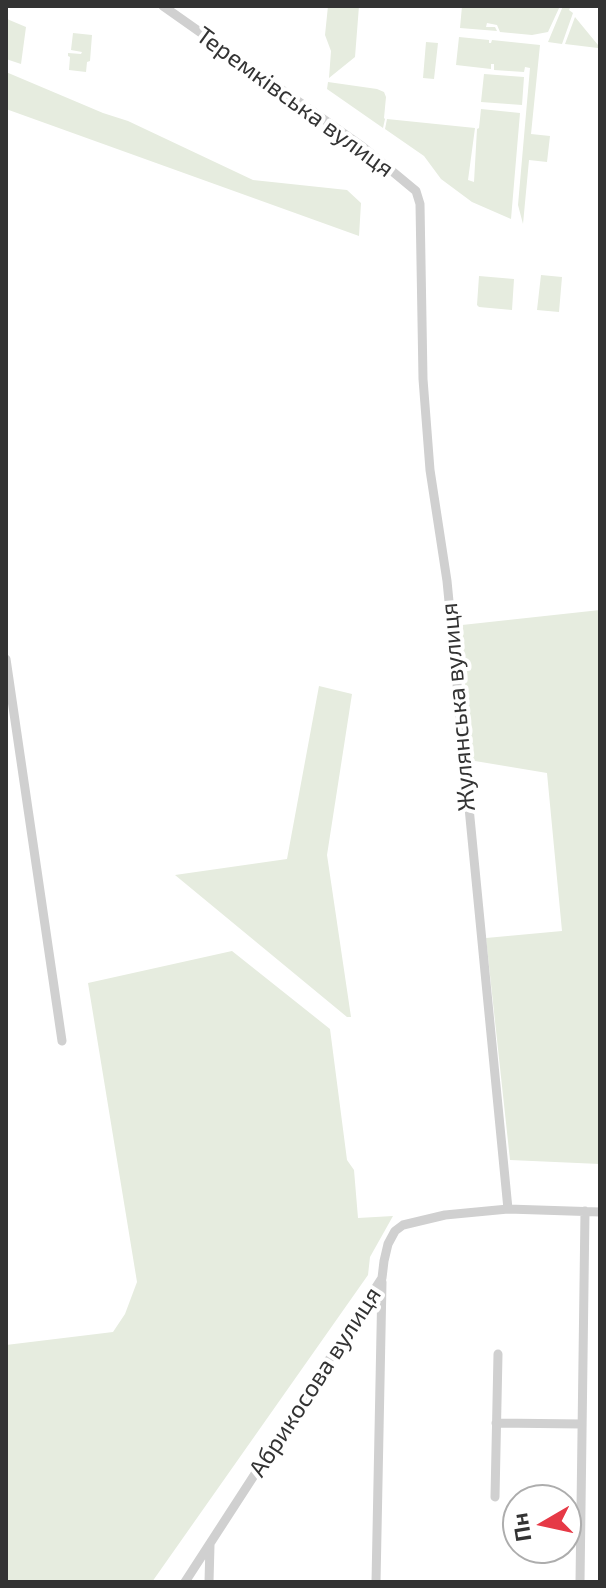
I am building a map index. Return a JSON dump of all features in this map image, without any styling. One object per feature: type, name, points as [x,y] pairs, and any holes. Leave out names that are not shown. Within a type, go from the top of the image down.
[{"type":"street","name":"Теремківська вулиця","points":[[163,6],[363,147],[416,191],[420,204]]},
{"type":"street","name":"Жулянська вулиця","points":[[420,204],[423,379],[430,470],[447,581],[508,1209]]},
{"type":"street","points":[[6,659],[62,1041]]},
{"type":"street","name":"Абрикосова вулиця","points":[[185,1582],[382,1278],[388,1244],[395,1231],[403,1225],[445,1215],[508,1209],[600,1212]]},
{"type":"street","points":[[580,1582],[585,1211]]},
{"type":"street","points":[[376,1582],[382,1278]]},
{"type":"street","points":[[495,1497],[498,1354]]},
{"type":"street","points":[[496,1423],[582,1424]]},
{"type":"street","points":[[209,1582],[210,1545]]},
{"type":"shaded area","points":[[328,6],[359,6],[355,57],[329,78],[331,51],[325,35]]},
{"type":"shaded area","points":[[462,6],[560,6],[548,32],[532,35],[500,32],[497,25],[487,23],[486,27],[495,27],[497,31],[460,28]]},
{"type":"shaded area","points":[[563,6],[571,6],[569,10],[573,13],[562,44],[548,42]]},
{"type":"shaded area","points":[[575,17],[598,45],[598,48],[565,44]]},
{"type":"shaded area","points":[[7,19],[26,27],[21,64],[6,59]]},
{"type":"shaded area","points":[[73,33],[92,35],[86,72],[69,70],[68,53],[82,52],[71,50]]},
{"type":"shaded area","points":[[459,37],[489,40],[489,43],[492,40],[540,45],[531,134],[550,136],[547,162],[529,160],[523,224],[518,205],[530,68],[525,67],[524,72],[494,70],[494,64],[491,64],[491,69],[456,65]]},
{"type":"shaded area","points":[[426,42],[438,43],[434,79],[423,78]]},
{"type":"shaded area","points":[[6,72],[128,121],[253,180],[347,190],[361,203],[359,236],[6,109]]},
{"type":"shaded area","points":[[484,74],[524,77],[522,105],[481,102]]},
{"type":"shaded area","points":[[328,82],[384,92],[383,128],[327,89]]},
{"type":"shaded area","points":[[481,109],[520,113],[511,219],[472,202],[441,179],[424,156],[385,129],[387,119],[475,128],[468,180],[474,182]]},
{"type":"shaded area","points":[[541,275],[562,277],[559,312],[537,310]]},
{"type":"shaded area","points":[[479,276],[514,279],[512,310],[477,305]]},
{"type":"shaded area","points":[[600,610],[600,1164],[510,1160],[486,938],[562,931],[547,773],[469,760],[462,625]]},
{"type":"shaded area","points":[[319,686],[352,694],[327,855],[351,1017],[347,1017],[175,875],[287,859]]},
{"type":"shaded area","points":[[232,951],[330,1029],[347,1160],[354,1170],[358,1218],[393,1216],[370,1257],[368,1275],[152,1582],[6,1582],[6,1345],[113,1332],[125,1314],[137,1282],[88,983]]}]
